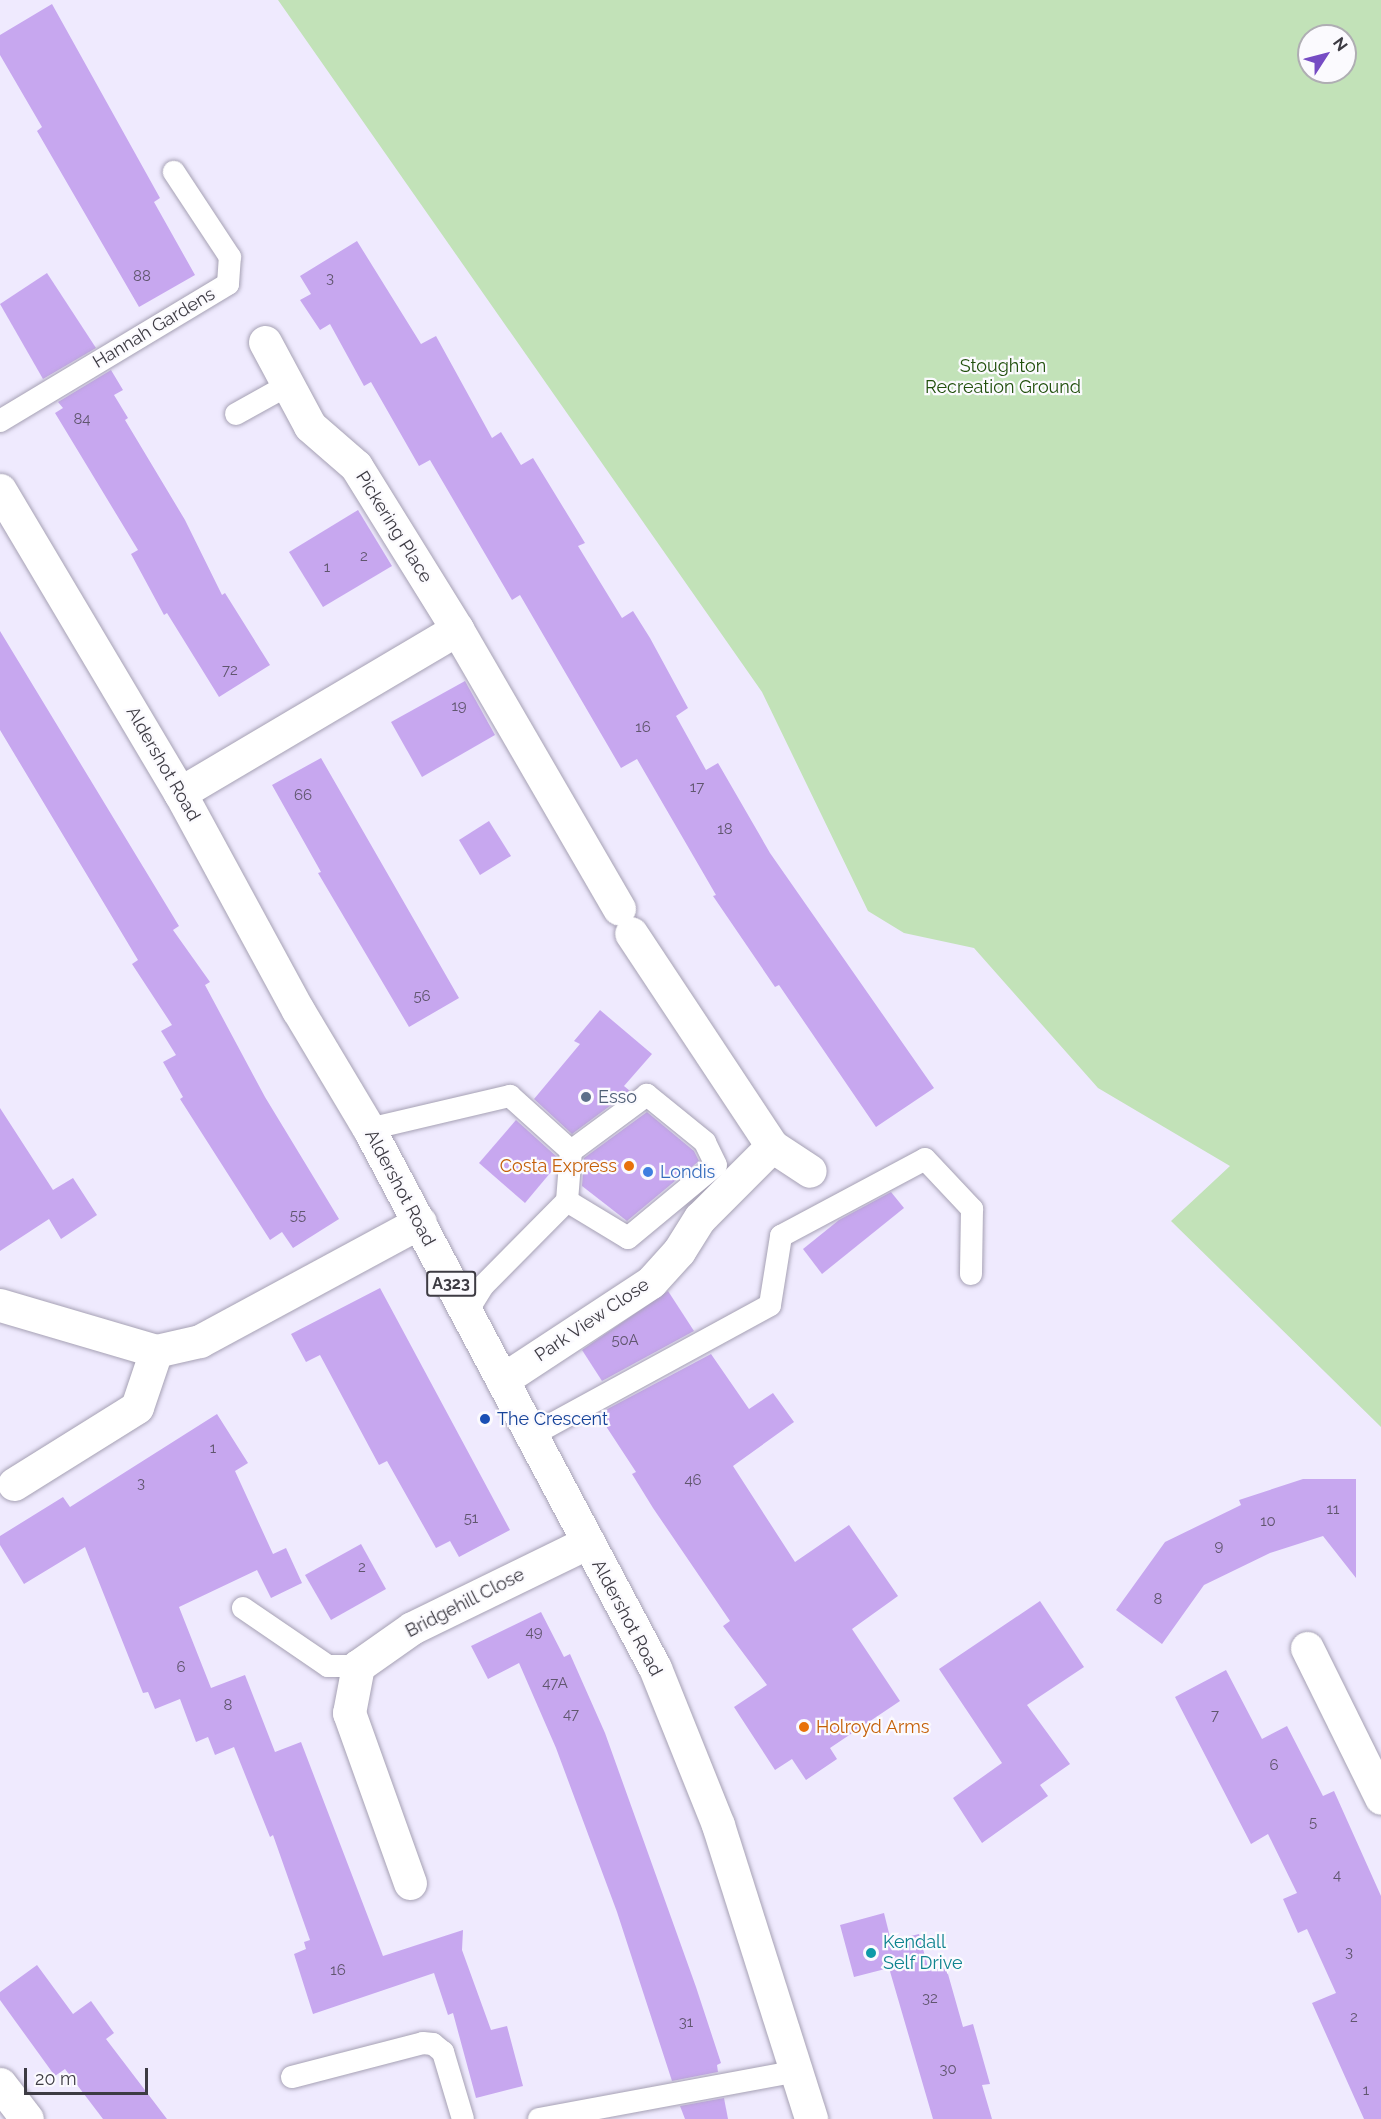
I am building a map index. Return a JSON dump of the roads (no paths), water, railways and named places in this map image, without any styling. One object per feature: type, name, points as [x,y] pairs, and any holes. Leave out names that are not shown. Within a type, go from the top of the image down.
[{"type":"street","name":"Pickering Place","points":[[265,342],[310,426],[356,466],[457,628],[625,921],[772,1146]]},
{"type":"street","name":"Aldershot Road","points":[[0,490],[180,793],[369,1129],[655,1668],[739,1887],[811,2119]]},
{"type":"street","points":[[180,793],[457,628]]},
{"type":"street","points":[[772,1146],[810,1171]]},
{"type":"street","name":"Park View Close","points":[[502,1380],[651,1282],[679,1251],[700,1218],[772,1146]]},
{"type":"street","points":[[0,1305],[156,1351],[200,1341],[420,1222]]},
{"type":"street","points":[[14,1484],[137,1407],[156,1351]]},
{"type":"street","name":"Bridgehill Close","points":[[358,1666],[412,1628],[588,1542]]},
{"type":"street","points":[[1307,1648],[1381,1798]]},
{"type":"street","points":[[358,1666],[349,1713],[410,1883]]},
{"type":"street","points":[[0,2084],[27,2119]]},
{"type":"lane","name":"Hannah Gardens","points":[[0,421],[228,284],[230,257],[174,172]]},
{"type":"lane","points":[[236,414],[288,385]]},
{"type":"lane","points":[[466,1313],[483,1286],[567,1201],[571,1151],[646,1095],[705,1142],[716,1165],[628,1238],[567,1201]]},
{"type":"lane","points":[[369,1129],[510,1096],[571,1151]]},
{"type":"lane","points":[[532,1436],[770,1305],[781,1236],[925,1159],[972,1209],[971,1274]]},
{"type":"lane","points":[[243,1608],[328,1666],[358,1666]]},
{"type":"lane","points":[[292,2077],[423,2043],[433,2044],[443,2052],[463,2119]]},
{"type":"lane","points":[[539,2119],[797,2071]]},
{"type":"place","name":"Esso","points":[[586,1097]]},
{"type":"place","name":"Costa Express","points":[[629,1166]]},
{"type":"place","name":"Londis","points":[[648,1172]]},
{"type":"place","name":"The Crescent","points":[[485,1419]]},
{"type":"place","name":"Holroyd Arms","points":[[804,1727]]},
{"type":"place","name":"Kendall Self Drive","points":[[871,1953]]},
{"type":"park label","name":"Stoughton Recreation Ground","points":[[1003,377]]}]
